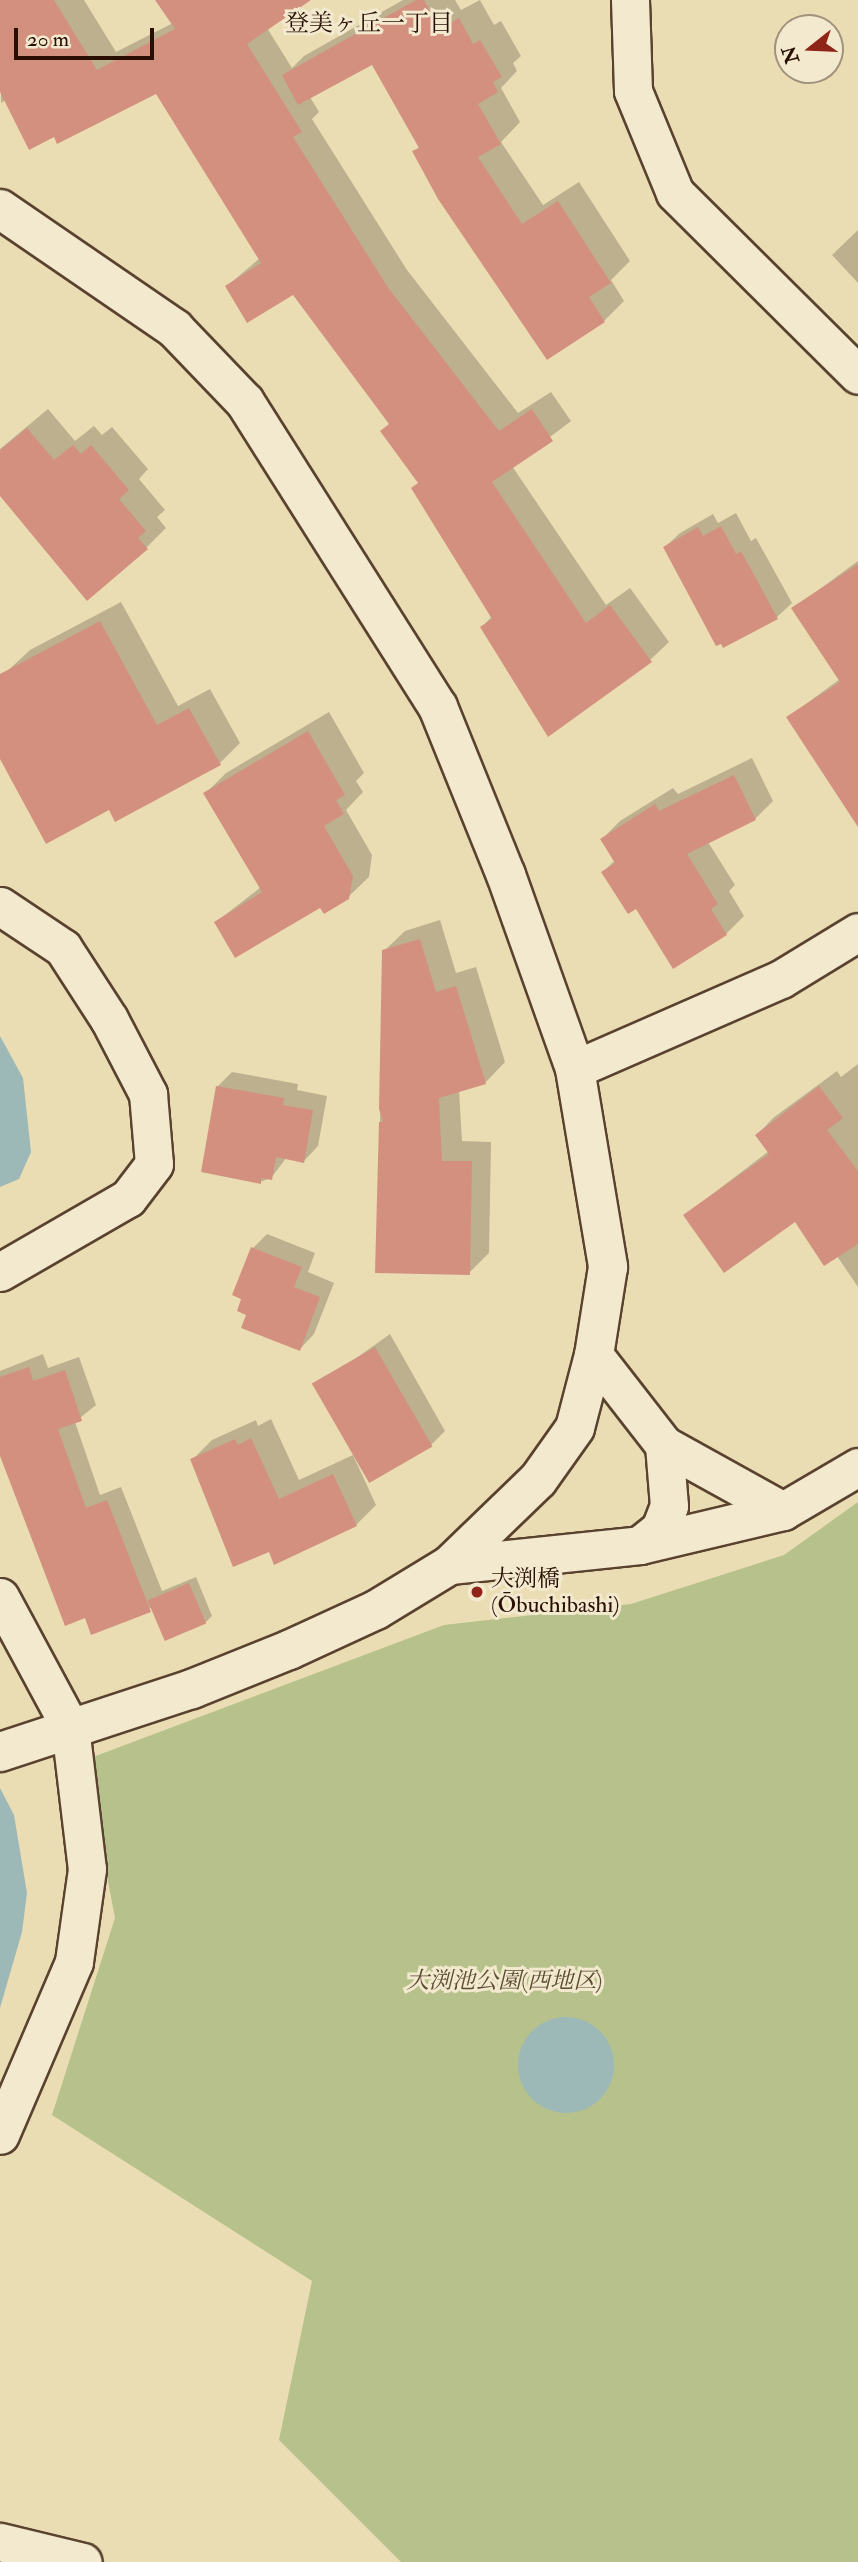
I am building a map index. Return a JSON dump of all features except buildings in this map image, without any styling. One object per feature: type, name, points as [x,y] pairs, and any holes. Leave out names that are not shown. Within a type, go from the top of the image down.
[{"type":"street","points":[[630,0],[633,91],[675,193],[858,375]]},
{"type":"street","points":[[0,209],[175,329],[245,402],[313,503],[438,707],[506,875],[575,1069],[608,1267],[594,1355],[575,1428],[538,1480],[450,1564],[376,1610],[289,1650],[192,1689],[0,1752]]},
{"type":"street","points":[[0,906],[63,947],[108,1019],[148,1094],[154,1164],[128,1198],[0,1272]]},
{"type":"street","points":[[575,1069],[781,979],[858,932]]},
{"type":"street","points":[[594,1355],[664,1445],[783,1511]]},
{"type":"street","points":[[640,1545],[660,1529],[669,1506],[664,1445]]},
{"type":"street","points":[[450,1564],[640,1545],[783,1511],[858,1467]]},
{"type":"street","points":[[0,1597],[70,1727],[87,1869],[74,1962],[0,2135]]},
{"type":"street","points":[[0,2542],[83,2562]]},
{"type":"green space","name":"大渕池公園(西地区)","points":[[858,1502],[858,2562],[401,2562],[279,2440],[312,2281],[52,2115],[115,1918],[85,1760],[444,1625],[631,1604],[784,1555]]},
{"type":"water","points":[[0,1036],[23,1078],[31,1152],[19,1179],[0,1187]]},
{"type":"water","points":[[0,1788],[14,1815],[27,1893],[22,1932],[0,2008]]},
{"type":"water","points":[[566,2017],[584,2021],[600,2031],[610,2047],[614,2065],[610,2083],[600,2099],[584,2109],[566,2113],[548,2109],[532,2099],[522,2083],[518,2065],[522,2047],[532,2031],[548,2021]]},
{"type":"place","name":"大渕橋 (Ōbuchibashi)","points":[[477,1592]]},
{"type":"district","name":"登美ヶ丘一丁目","points":[[369,24]]}]
